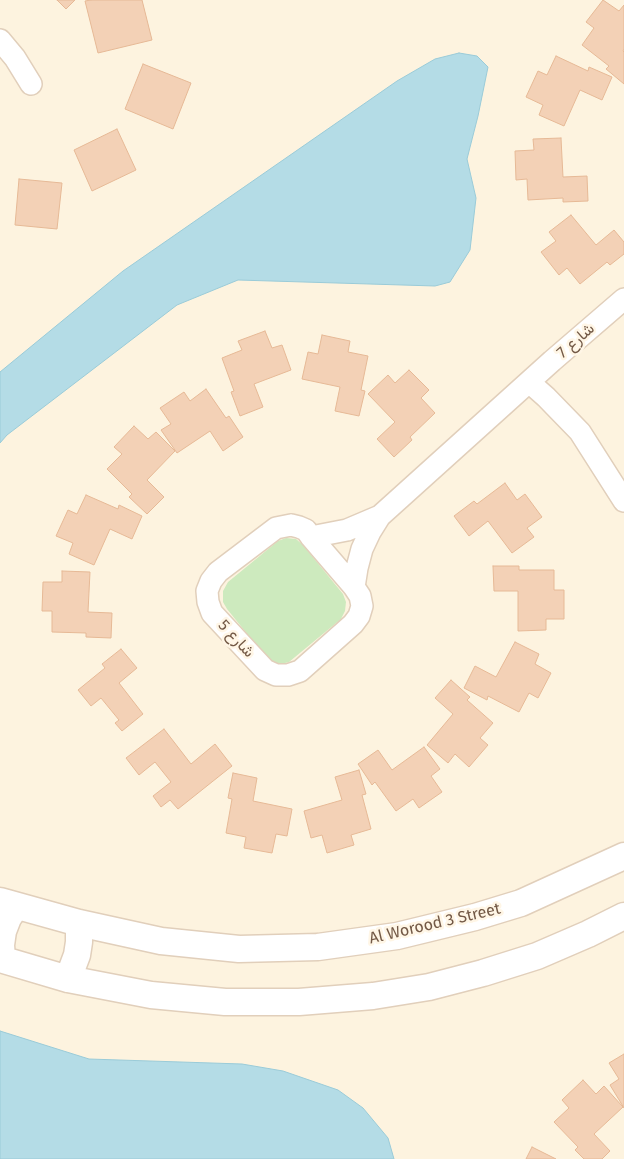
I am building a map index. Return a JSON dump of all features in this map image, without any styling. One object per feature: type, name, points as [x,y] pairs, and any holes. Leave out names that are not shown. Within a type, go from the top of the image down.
[{"type":"street","points":[[0,40],[15,58],[31,84]]},
{"type":"street","name":"شارع 7","points":[[529,382],[624,300]]},
{"type":"street","points":[[529,382],[580,432],[624,501]]},
{"type":"street","name":"شارع 5","points":[[354,587],[362,549],[380,516],[529,382]]},
{"type":"street","name":"شارع 5","points":[[311,537],[347,530],[380,516]]},
{"type":"street","name":"شارع 5","points":[[292,525],[306,530],[311,537],[354,587],[360,596],[362,606],[359,616],[353,624],[300,672],[276,675],[265,670],[212,613],[208,602],[208,591],[211,581],[218,572],[276,528],[292,525]]},
{"type":"street","name":"Al Worood 3 Street","points":[[8,904],[160,941],[240,949],[318,947],[397,936],[474,917],[521,903],[624,856]]},
{"type":"street","points":[[8,904],[8,918],[3,931],[1,959],[68,978],[151,995],[225,1002],[299,1002],[373,996],[429,987],[537,956],[624,916]]},
{"type":"street","points":[[68,978],[80,942],[79,922]]},
{"type":"green space","points":[[286,538],[296,539],[303,545],[343,594],[346,602],[345,611],[341,619],[289,662],[281,664],[273,663],[265,656],[227,609],[223,602],[223,591],[228,582],[278,541]]},
{"type":"water","points":[[459,53],[477,56],[488,67],[467,159],[476,198],[470,250],[450,282],[435,286],[238,280],[177,305],[7,435],[0,443],[0,372],[123,271],[397,81],[435,59]]},
{"type":"water","points":[[0,1031],[89,1059],[242,1064],[283,1071],[338,1090],[363,1108],[388,1138],[394,1159],[0,1159]]},
{"type":"building","points":[[57,0],[75,0],[66,9]]},
{"type":"building","points":[[142,0],[152,40],[98,53],[85,1]]},
{"type":"building","points":[[603,0],[619,11],[624,5],[624,84],[606,69],[609,66],[582,45],[594,28],[586,22]]},
{"type":"building","points":[[556,56],[588,71],[589,67],[612,77],[602,100],[580,90],[564,126],[539,115],[543,105],[526,97],[538,71],[547,75]]},
{"type":"building","points":[[143,64],[191,83],[173,129],[125,109]]},
{"type":"building","points":[[117,129],[136,170],[92,191],[74,150]]},
{"type":"building","points":[[561,138],[563,177],[587,176],[588,201],[563,202],[563,198],[528,200],[527,179],[516,180],[515,151],[534,150],[533,139]]},
{"type":"building","points":[[19,179],[62,183],[57,229],[15,225]]},
{"type":"building","points":[[571,215],[596,245],[614,230],[624,242],[624,254],[610,265],[607,262],[580,284],[567,268],[559,275],[541,252],[556,241],[549,232]]},
{"type":"building","points":[[265,331],[272,348],[282,345],[291,370],[254,384],[263,407],[240,416],[231,392],[234,391],[222,358],[242,350],[238,341]]},
{"type":"building","points":[[322,335],[350,341],[348,352],[368,356],[361,390],[365,391],[359,416],[335,411],[340,387],[302,379],[308,352],[318,354]]},
{"type":"building","points":[[409,370],[429,390],[421,398],[435,413],[410,437],[412,440],[394,457],[377,439],[395,422],[368,394],[388,375],[395,383]]},
{"type":"building","points":[[206,389],[226,418],[229,416],[243,437],[223,451],[210,431],[177,453],[161,430],[171,424],[160,408],[184,392],[190,401]]},
{"type":"building","points":[[134,426],[148,439],[156,432],[175,451],[147,480],[164,497],[147,514],[129,497],[132,494],[107,469],[122,454],[114,447]]},
{"type":"building","points":[[505,483],[517,500],[525,494],[542,517],[527,528],[534,537],[512,553],[488,521],[469,536],[454,516],[474,501],[477,504]]},
{"type":"building","points":[[86,495],[118,509],[119,505],[142,516],[132,539],[110,529],[94,565],[69,554],[73,543],[56,536],[68,510],[77,514]]},
{"type":"building","points":[[493,566],[519,566],[519,570],[554,570],[554,590],[564,590],[564,619],[546,619],[546,630],[518,631],[518,591],[494,591]]},
{"type":"building","points":[[62,571],[90,572],[88,612],[112,613],[111,638],[86,637],[86,633],[52,632],[52,611],[42,611],[43,582],[62,582]]},
{"type":"building","points":[[515,642],[539,654],[535,664],[551,673],[538,698],[529,693],[519,712],[488,696],[487,700],[464,688],[475,666],[496,677]]},
{"type":"building","points":[[121,649],[137,668],[119,683],[143,714],[122,731],[115,723],[119,720],[101,698],[91,706],[78,690],[105,668],[102,664]]},
{"type":"building","points":[[451,680],[470,697],[467,700],[493,723],[480,738],[488,745],[469,767],[455,754],[448,763],[427,745],[453,714],[435,698]]},
{"type":"building","points":[[164,729],[191,764],[215,744],[232,766],[178,809],[170,800],[161,807],[153,796],[171,782],[155,762],[139,775],[126,758]]},
{"type":"building","points":[[424,747],[440,769],[431,776],[442,792],[419,808],[413,799],[396,811],[375,782],[372,785],[358,764],[378,750],[392,770]]},
{"type":"building","points":[[359,770],[366,794],[362,795],[371,829],[351,835],[354,845],[327,853],[322,835],[311,838],[304,811],[342,800],[335,777]]},
{"type":"building","points":[[233,773],[257,778],[253,801],[292,809],[287,836],[276,834],[272,853],[244,848],[246,837],[226,833],[232,799],[228,798]]},
{"type":"building","points":[[624,1054],[624,1108],[610,1085],[619,1079],[609,1063]]},
{"type":"building","points":[[583,1080],[596,1094],[604,1086],[623,1107],[594,1134],[610,1151],[602,1159],[584,1159],[575,1150],[578,1147],[554,1122],[569,1108],[562,1100]]},
{"type":"building","points":[[532,1147],[556,1159],[526,1159]]}]
